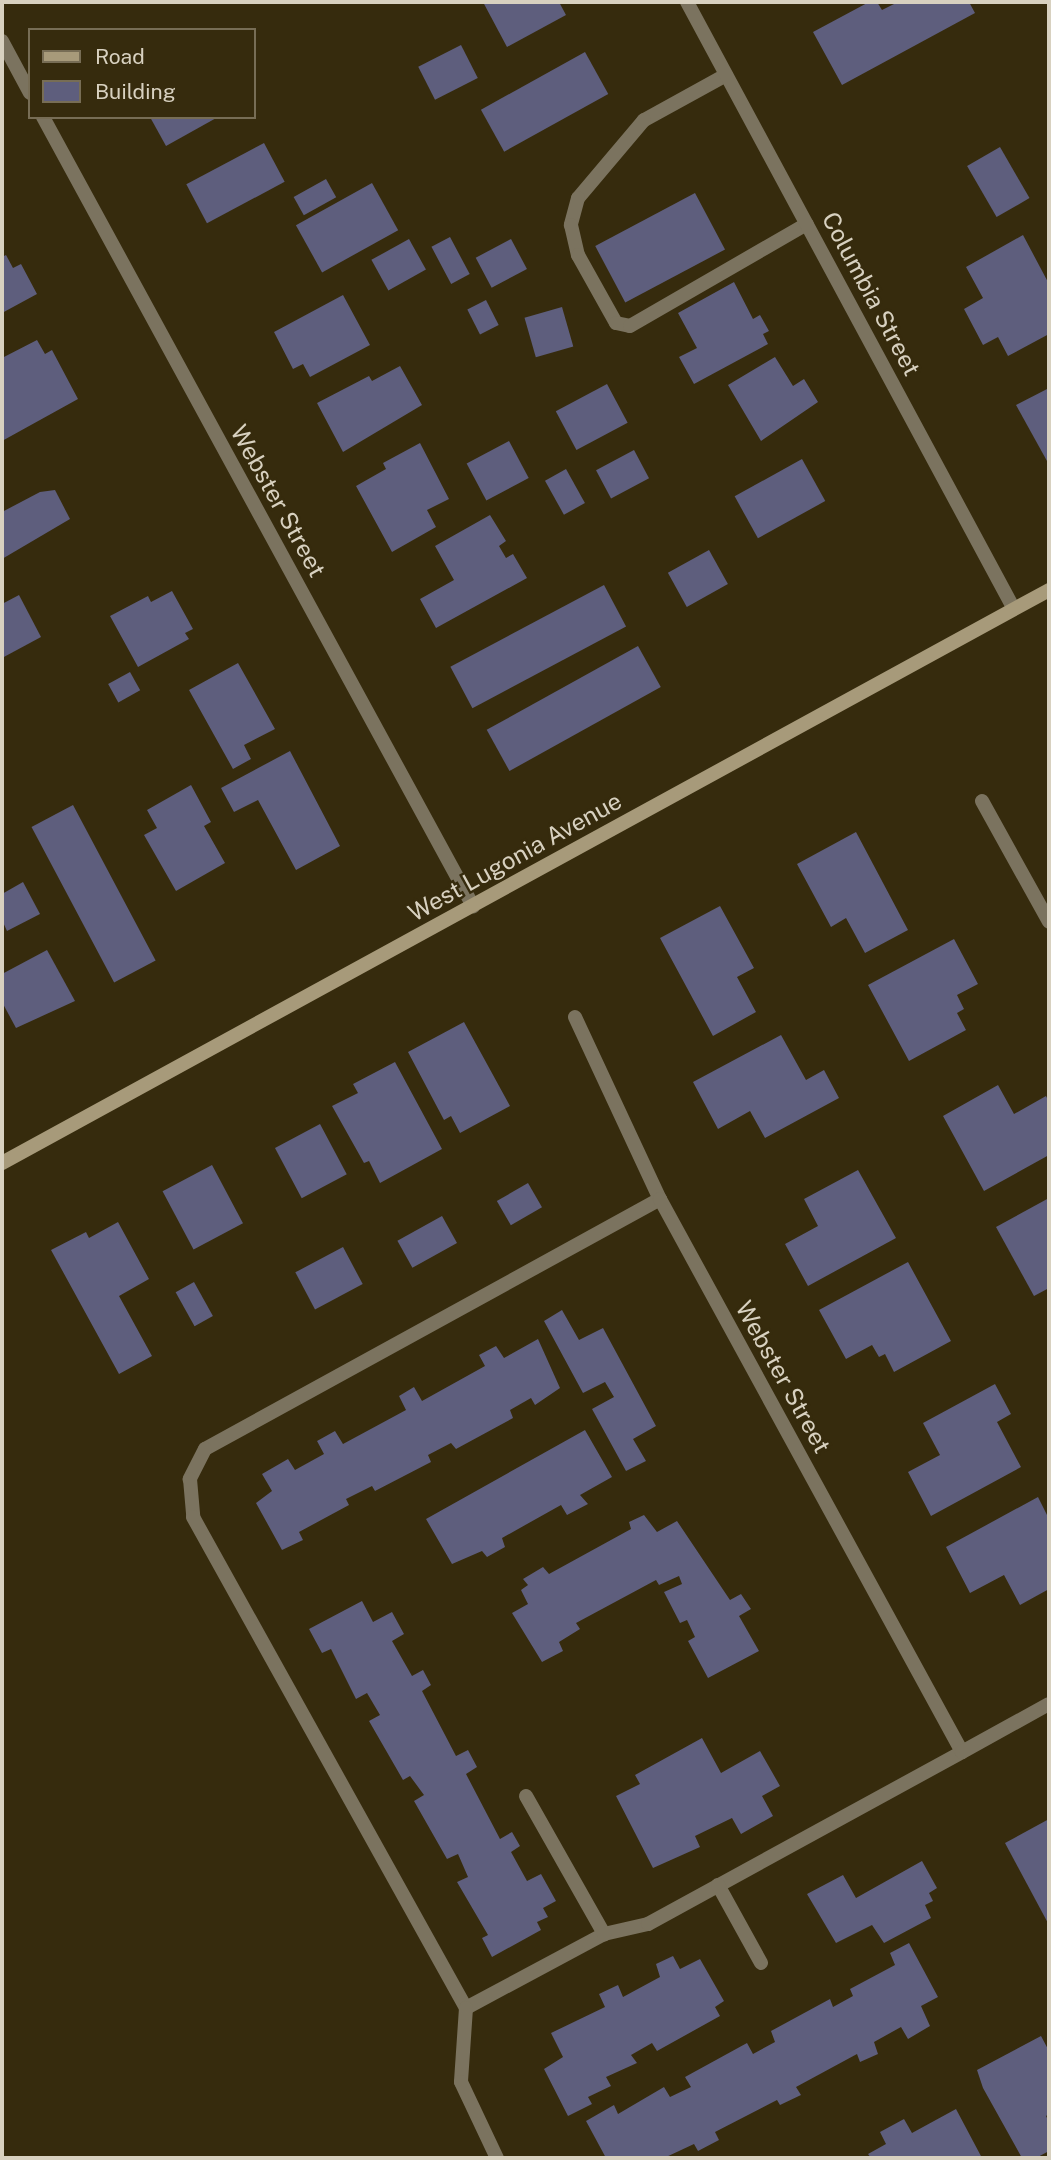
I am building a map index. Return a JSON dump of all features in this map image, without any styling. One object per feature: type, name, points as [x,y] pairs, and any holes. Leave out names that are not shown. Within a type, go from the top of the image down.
[{"type":"main road","name":"West Lugonia Avenue","points":[[2,1163],[1049,590]]},
{"type":"street","name":"Columbia Street","points":[[687,2],[1014,609]]},
{"type":"street","points":[[2,41],[28,89]]},
{"type":"street","points":[[726,75],[643,120],[578,198],[571,225],[578,255],[616,323],[630,326],[807,224]]},
{"type":"street","name":"Webster Street","points":[[44,119],[473,906]]},
{"type":"street","points":[[982,801],[1049,922]]},
{"type":"street","name":"Webster Street","points":[[576,1017],[660,1199],[962,1752]]},
{"type":"street","points":[[496,2158],[461,2082],[466,2008],[193,1517],[190,1479],[205,1449],[660,1199]]},
{"type":"street","points":[[466,2008],[604,1934],[648,1924],[1049,1704]]},
{"type":"street","points":[[526,1796],[604,1934]]},
{"type":"street","points":[[718,1885],[761,1963]]},
{"type":"building","points":[[483,2],[559,2],[566,15],[507,47]]},
{"type":"building","points":[[869,2],[877,2],[882,10],[898,2],[969,2],[975,13],[842,85],[813,32]]},
{"type":"building","points":[[461,45],[478,78],[435,100],[418,67]]},
{"type":"building","points":[[585,52],[608,94],[504,152],[481,110]]},
{"type":"building","points":[[151,119],[214,119],[166,146]]},
{"type":"building","points":[[264,143],[285,182],[207,223],[186,184]]},
{"type":"building","points":[[1000,147],[1030,198],[997,217],[967,166]]},
{"type":"building","points":[[326,179],[336,197],[304,215],[294,197]]},
{"type":"building","points":[[372,183],[398,230],[322,272],[296,225]]},
{"type":"building","points":[[695,193],[725,250],[625,303],[595,246]]},
{"type":"building","points":[[1023,235],[1049,284],[1049,334],[1008,356],[998,337],[983,345],[964,309],[983,298],[966,267]]},
{"type":"building","points":[[450,237],[470,274],[451,284],[431,247]]},
{"type":"building","points":[[409,239],[426,270],[388,290],[371,260]]},
{"type":"building","points":[[511,239],[527,269],[492,288],[476,258]]},
{"type":"building","points":[[6,255],[13,268],[21,264],[37,294],[2,313],[2,257]]},
{"type":"building","points":[[734,282],[753,319],[760,315],[769,331],[763,334],[768,344],[694,384],[679,357],[697,348],[678,313]]},
{"type":"building","points":[[343,295],[370,345],[310,377],[303,364],[293,369],[274,332]]},
{"type":"building","points":[[486,300],[499,325],[480,334],[467,310]]},
{"type":"building","points":[[562,307],[573,346],[536,357],[525,318]]},
{"type":"building","points":[[37,340],[45,354],[52,350],[78,399],[2,441],[2,358]]},
{"type":"building","points":[[775,357],[793,386],[804,379],[818,402],[761,441],[728,385]]},
{"type":"building","points":[[400,366],[422,405],[343,452],[317,403],[369,376],[372,381]]},
{"type":"building","points":[[607,384],[628,423],[576,450],[556,411]]},
{"type":"building","points":[[1049,388],[1049,460],[1047,461],[1016,405]]},
{"type":"building","points":[[509,441],[529,478],[486,501],[467,464]]},
{"type":"building","points":[[420,443],[449,499],[427,510],[436,527],[392,552],[356,486],[386,469],[383,463]]},
{"type":"building","points":[[634,450],[649,478],[611,498],[596,470]]},
{"type":"building","points":[[802,459],[825,501],[758,538],[735,496]]},
{"type":"building","points":[[566,469],[585,503],[564,515],[545,481]]},
{"type":"building","points":[[55,490],[70,519],[2,559],[2,512],[40,492]]},
{"type":"building","points":[[490,515],[506,541],[499,546],[506,558],[513,554],[527,578],[436,628],[420,599],[454,580],[435,546]]},
{"type":"building","points":[[709,550],[728,584],[687,607],[668,573]]},
{"type":"building","points":[[604,585],[626,626],[472,708],[450,667]]},
{"type":"building","points":[[172,591],[193,629],[185,633],[189,639],[138,667],[110,616],[148,596],[151,602]]},
{"type":"building","points":[[19,595],[41,637],[2,658],[2,604]]},
{"type":"building","points":[[638,646],[661,687],[509,771],[487,730]]},
{"type":"building","points":[[238,663],[275,729],[244,745],[251,759],[233,769],[189,690]]},
{"type":"building","points":[[130,672],[140,690],[118,702],[108,684]]},
{"type":"building","points":[[290,751],[340,846],[296,870],[258,800],[234,812],[221,788]]},
{"type":"building","points":[[191,785],[211,822],[204,826],[225,863],[176,891],[144,835],[157,828],[147,810]]},
{"type":"building","points":[[73,805],[156,960],[114,982],[32,827]]},
{"type":"building","points":[[856,832],[908,930],[865,953],[846,918],[831,927],[797,864]]},
{"type":"building","points":[[23,882],[40,914],[7,931],[2,920],[2,894]]},
{"type":"building","points":[[720,906],[754,968],[737,977],[756,1012],[713,1036],[660,938]]},
{"type":"building","points":[[954,939],[978,984],[957,995],[964,1009],[957,1013],[966,1030],[909,1061],[868,985]]},
{"type":"building","points":[[47,950],[75,1001],[16,1028],[2,1002],[2,974]]},
{"type":"building","points":[[464,1022],[510,1106],[460,1133],[451,1116],[444,1120],[408,1052]]},
{"type":"building","points":[[781,1035],[806,1080],[824,1070],[839,1098],[765,1138],[750,1111],[718,1129],[693,1082]]},
{"type":"building","points":[[395,1062],[442,1149],[380,1183],[369,1161],[364,1163],[332,1106],[358,1093],[353,1084]]},
{"type":"building","points":[[998,1085],[1014,1114],[1046,1096],[1049,1102],[1049,1155],[984,1191],[943,1116]]},
{"type":"building","points":[[320,1124],[347,1174],[302,1198],[275,1148]]},
{"type":"building","points":[[212,1165],[243,1223],[194,1250],[163,1191]]},
{"type":"building","points":[[858,1170],[896,1238],[808,1286],[785,1244],[818,1226],[804,1199]]},
{"type":"building","points":[[528,1183],[542,1207],[511,1225],[497,1201]]},
{"type":"building","points":[[1049,1198],[1049,1288],[1034,1296],[996,1227]]},
{"type":"building","points":[[442,1216],[457,1243],[412,1268],[397,1241]]},
{"type":"building","points":[[118,1222],[149,1279],[119,1296],[152,1356],[119,1374],[51,1250],[86,1232],[89,1238]]},
{"type":"building","points":[[343,1247],[363,1284],[315,1309],[295,1272]]},
{"type":"building","points":[[908,1262],[951,1341],[894,1372],[885,1354],[879,1357],[872,1345],[846,1359],[819,1310]]},
{"type":"building","points":[[194,1282],[213,1316],[195,1326],[176,1292]]},
{"type":"building","points":[[562,1310],[579,1340],[603,1328],[656,1426],[633,1439],[646,1461],[626,1471],[592,1409],[614,1397],[605,1382],[583,1393],[544,1321]]},
{"type":"building","points":[[538,1339],[560,1388],[535,1405],[531,1398],[510,1410],[513,1418],[456,1449],[451,1443],[428,1455],[431,1462],[375,1491],[372,1486],[346,1499],[349,1505],[299,1532],[303,1540],[282,1550],[256,1503],[272,1491],[262,1474],[288,1459],[295,1470],[324,1454],[317,1441],[335,1431],[343,1444],[406,1410],[399,1396],[414,1387],[422,1401],[485,1366],[479,1355],[496,1346],[504,1358]]},
{"type":"building","points":[[995,1384],[1011,1414],[997,1422],[1021,1467],[931,1516],[908,1472],[940,1455],[923,1423]]},
{"type":"building","points":[[585,1430],[612,1477],[580,1495],[588,1504],[567,1515],[561,1505],[502,1538],[505,1547],[487,1557],[482,1551],[452,1564],[426,1519]]},
{"type":"building","points":[[1038,1497],[1049,1519],[1049,1589],[1020,1605],[1004,1575],[970,1593],[946,1547]]},
{"type":"building","points":[[644,1515],[657,1532],[677,1521],[730,1600],[741,1594],[751,1609],[739,1616],[759,1651],[708,1678],[688,1641],[695,1637],[687,1620],[680,1623],[664,1592],[682,1584],[679,1576],[659,1585],[656,1580],[576,1623],[580,1629],[559,1642],[563,1651],[542,1662],[512,1613],[528,1604],[521,1590],[528,1585],[523,1579],[543,1567],[549,1574],[631,1529],[629,1522]]},
{"type":"building","points":[[362,1601],[373,1622],[392,1612],[404,1634],[392,1641],[412,1676],[423,1670],[431,1685],[422,1691],[456,1756],[468,1750],[477,1767],[466,1774],[500,1839],[512,1832],[520,1846],[511,1852],[527,1881],[541,1874],[556,1901],[543,1908],[548,1917],[537,1922],[541,1930],[492,1957],[482,1938],[488,1935],[457,1882],[468,1877],[458,1854],[447,1859],[414,1801],[424,1795],[410,1776],[403,1780],[369,1721],[380,1715],[367,1693],[356,1699],[331,1649],[322,1653],[309,1629]]},
{"type":"building","points":[[702,1738],[721,1773],[760,1751],[780,1786],[762,1796],[773,1816],[741,1834],[732,1818],[695,1836],[700,1847],[653,1868],[616,1796],[640,1784],[635,1775]]},
{"type":"building","points":[[1049,1819],[1049,1925],[1005,1843]]},
{"type":"building","points":[[922,1861],[937,1888],[929,1893],[933,1901],[925,1905],[931,1918],[884,1943],[872,1925],[836,1943],[807,1894],[843,1875],[856,1898]]},
{"type":"building","points":[[909,1943],[938,1997],[921,2006],[930,2026],[908,2039],[901,2027],[874,2042],[878,2054],[860,2062],[857,2054],[796,2087],[801,2095],[780,2105],[777,2100],[715,2132],[719,2140],[698,2151],[694,2144],[664,2158],[606,2158],[586,2121],[614,2105],[618,2114],[664,2087],[670,2097],[691,2087],[685,2077],[747,2043],[753,2054],[775,2042],[771,2031],[830,1999],[833,2007],[853,1996],[850,1989],[895,1965],[890,1953]]},
{"type":"building","points":[[673,1956],[680,1969],[700,1959],[724,2001],[715,2007],[720,2016],[657,2051],[652,2043],[631,2055],[637,2063],[606,2077],[611,2086],[588,2097],[592,2104],[568,2116],[544,2069],[563,2057],[551,2033],[605,2007],[599,1994],[618,1985],[623,1997],[660,1977],[656,1964]]},
{"type":"building","points":[[1041,2036],[1049,2051],[1049,2114],[1046,2116],[1049,2122],[1049,2151],[1036,2158],[1022,2158],[983,2088],[977,2070]]},
{"type":"building","points":[[956,2109],[982,2158],[871,2158],[868,2154],[886,2144],[880,2132],[904,2119],[912,2133]]}]
